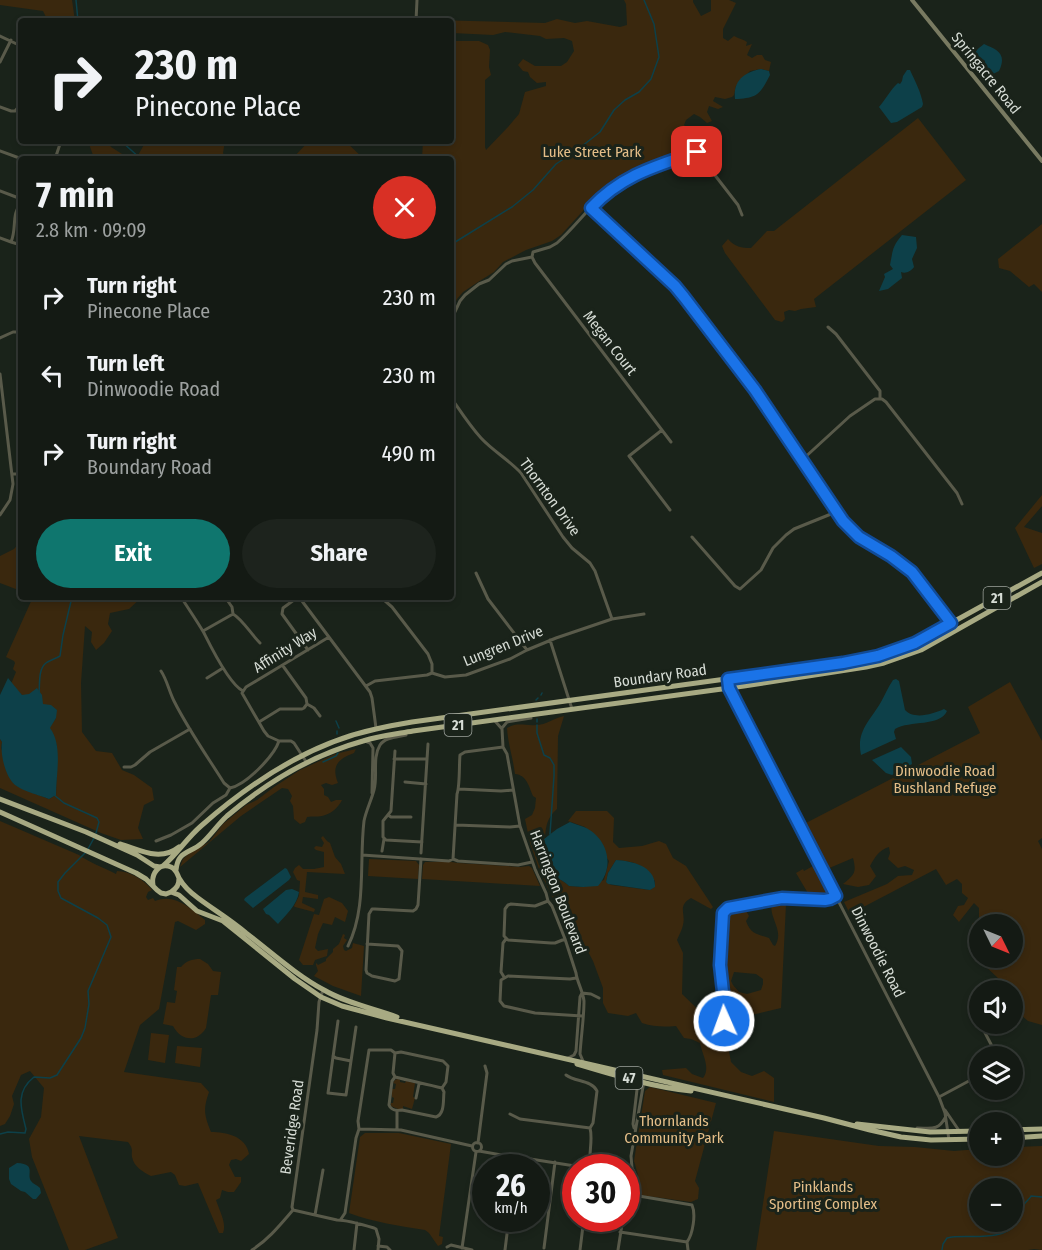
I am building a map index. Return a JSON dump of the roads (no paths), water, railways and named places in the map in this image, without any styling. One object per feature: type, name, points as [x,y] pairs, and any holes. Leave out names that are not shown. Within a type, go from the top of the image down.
[{"type":"highway","name":"Boundary Road","points":[[162,867],[175,856],[202,825],[262,780],[302,755],[340,739],[376,729],[843,663],[878,656],[915,643],[1042,573]]},
{"type":"highway","name":"Boundary Road","points":[[176,870],[176,863],[185,852],[201,844],[228,816],[268,786],[307,763],[365,740],[413,731],[842,672],[884,663],[921,650],[1042,582]]},
{"type":"highway","name":"21","points":[[0,799],[148,854],[162,855],[176,850],[187,840]]},
{"type":"highway","points":[[0,812],[127,869],[146,879],[161,893],[166,894],[176,889],[179,878],[176,870],[171,867],[162,867]]},
{"type":"highway","name":"21","points":[[130,849],[148,863],[162,867]]},
{"type":"highway","name":"21","points":[[153,885],[154,873],[162,867]]},
{"type":"highway","name":"47","points":[[179,878],[197,897],[323,990],[411,1023]]},
{"type":"highway","name":"47","points":[[171,892],[184,899],[197,911],[223,921],[321,997],[354,1010],[585,1062],[677,1089],[712,1093],[901,1137],[969,1139]]},
{"type":"highway","name":"47","points":[[548,1054],[609,1074],[641,1079]]},
{"type":"highway","name":"47","points":[[841,1122],[907,1130],[969,1132]]},
{"type":"highway","points":[[1023,1130],[1042,1129]]},
{"type":"highway","points":[[1023,1137],[1042,1136]]},
{"type":"street","points":[[416,18],[417,0]]},
{"type":"street","name":"Springacre Road","points":[[912,0],[1042,161]]},
{"type":"street","points":[[0,36],[18,44]]},
{"type":"street","points":[[0,62],[11,40]]},
{"type":"street","points":[[0,107],[11,111],[18,108]]},
{"type":"street","points":[[0,151],[18,158]]},
{"type":"street","points":[[454,314],[465,295],[489,280],[506,264],[532,257],[533,252],[557,243],[612,188],[637,174],[697,152],[738,205],[742,214]]},
{"type":"street","points":[[0,191],[18,199]]},
{"type":"street","points":[[11,242],[14,234],[15,211],[18,206]]},
{"type":"street","points":[[591,208],[684,297],[755,390],[836,512],[851,530],[912,572],[956,630]]},
{"type":"street","points":[[0,238],[18,244]]},
{"type":"street","name":"Megan Court","points":[[532,257],[563,302],[671,442]]},
{"type":"street","points":[[828,327],[880,391],[881,399]]},
{"type":"street","points":[[0,338],[18,332]]},
{"type":"street","points":[[0,374],[2,414],[13,474],[12,494],[0,515]]},
{"type":"street","points":[[802,460],[843,421],[875,399],[881,399],[886,402],[957,493],[962,504]]},
{"type":"street","name":"Thornton Drive","points":[[454,402],[481,438],[521,473],[562,537],[590,563],[612,619]]},
{"type":"street","points":[[662,430],[629,456],[670,510]]},
{"type":"street","points":[[13,474],[18,474]]},
{"type":"street","points":[[692,537],[740,589],[761,570],[773,548],[786,535],[836,512]]},
{"type":"street","points":[[476,573],[488,599],[527,650]]},
{"type":"street","points":[[183,600],[223,669],[236,687],[243,691]]},
{"type":"street","points":[[227,600],[232,607],[232,614]]},
{"type":"street","points":[[295,600],[283,608],[282,614],[308,650]]},
{"type":"street","points":[[301,600],[366,686],[372,698],[376,729]]},
{"type":"street","points":[[384,600],[428,654],[432,664],[432,673]]},
{"type":"street","points":[[203,631],[232,614]]},
{"type":"street","points":[[232,614],[237,616],[260,643]]},
{"type":"street","name":"Lungren Drive","points":[[366,686],[375,681],[432,673],[445,676],[466,675],[510,659],[550,640],[612,619],[644,614]]},
{"type":"street","name":"Affinity Way","points":[[302,755],[291,741],[279,741],[268,736],[243,696],[243,691],[329,637]]},
{"type":"street","points":[[550,640],[572,709]]},
{"type":"street","points":[[283,666],[307,700],[307,704],[314,708],[320,716]]},
{"type":"street","points":[[207,678],[223,669]]},
{"type":"street","points":[[161,671],[174,702],[224,783],[230,788]]},
{"type":"street","name":"Dinwoodie Road","points":[[728,679],[729,688],[939,1096],[946,1116],[949,1140]]},
{"type":"street","points":[[259,722],[280,709],[302,709],[307,704]]},
{"type":"street","points":[[493,720],[502,729],[507,722],[559,711]]},
{"type":"street","points":[[124,767],[135,765],[150,752],[190,729]]},
{"type":"street","name":"Harrington Boulevard","points":[[502,729],[503,747],[507,754],[520,826],[532,862],[566,939],[582,993],[580,997],[580,1054],[585,1062]]},
{"type":"street","points":[[348,946],[358,917],[365,818],[374,789],[376,753],[386,740],[413,731]]},
{"type":"street","points":[[365,740],[373,748],[372,795]]},
{"type":"street","points":[[156,841],[192,822],[226,795],[230,788],[238,786],[266,761],[275,751],[279,741]]},
{"type":"street","points":[[421,853],[428,744]]},
{"type":"street","points":[[453,860],[460,755],[503,747]]},
{"type":"street","points":[[382,851],[383,821],[391,811],[395,751]]},
{"type":"street","points":[[302,755],[307,763]]},
{"type":"street","points":[[394,759],[427,759]]},
{"type":"street","points":[[405,782],[426,784]]},
{"type":"street","points":[[459,789],[513,790]]},
{"type":"street","points":[[388,815],[411,817]]},
{"type":"street","points":[[455,825],[520,826]]},
{"type":"street","points":[[384,839],[422,842]]},
{"type":"street","points":[[362,855],[518,865],[532,862]]},
{"type":"street","points":[[367,944],[401,948],[399,979],[395,981],[367,973],[366,970],[367,944],[369,914],[372,909],[412,911],[417,908],[421,859]]},
{"type":"street","points":[[725,1026],[720,965],[725,910],[782,898],[825,900],[836,896]]},
{"type":"street","points":[[504,977],[501,972],[508,905],[534,906],[548,901]]},
{"type":"street","points":[[506,939],[550,943],[566,939]]},
{"type":"street","points":[[576,978],[570,980],[504,977],[501,980],[500,1001],[504,1006],[535,1013],[581,1016]]},
{"type":"street","name":"Beveridge Road","points":[[293,1210],[319,1002],[323,990]]},
{"type":"street","points":[[582,993],[599,998]]},
{"type":"street","name":"Harrington Boulevard","points":[[568,1058],[576,1051],[581,1016]]},
{"type":"street","points":[[338,1021],[328,1093],[346,1095],[356,1027]]},
{"type":"street","points":[[341,1219],[345,1213],[359,1129],[358,1121],[369,1050],[391,1050],[395,1053],[402,1052],[446,1063],[448,1066],[446,1082],[442,1088]]},
{"type":"street","points":[[395,1053],[393,1073],[395,1077]]},
{"type":"street","points":[[333,1056],[351,1061]]},
{"type":"street","points":[[462,1248],[479,1144],[487,1073],[484,1066]]},
{"type":"street","points":[[566,1075],[571,1079],[593,1085],[597,1091],[593,1123],[590,1128],[589,1154]]},
{"type":"street","points":[[395,1077],[442,1088]]},
{"type":"street","points":[[395,1077],[392,1081],[389,1105],[397,1111],[439,1116],[442,1113],[444,1092],[442,1088]]},
{"type":"street","points":[[631,1154],[634,1130],[637,1125],[641,1079]]},
{"type":"street","points":[[939,1096],[969,1081]]},
{"type":"street","points":[[416,1098],[419,1084]]},
{"type":"street","name":"Dinwoodie Road","points":[[944,1108],[960,1132]]},
{"type":"street","points":[[397,1111],[397,1130]]},
{"type":"street","points":[[510,1114],[520,1119],[590,1128]]},
{"type":"street","points":[[907,1130],[934,1128],[941,1125],[946,1116]]},
{"type":"street","points":[[359,1129],[397,1130],[472,1146],[475,1143],[489,1152]]},
{"type":"street","points":[[472,1146],[472,1149],[478,1151],[499,1154]]},
{"type":"street","points":[[550,1161],[562,1163]]},
{"type":"street","points":[[544,1249],[555,1162]]},
{"type":"street","points":[[315,1215],[323,1170]]},
{"type":"street","points":[[640,1192],[693,1205],[692,1229],[687,1242],[688,1250]]},
{"type":"street","points":[[252,1250],[266,1240],[293,1210],[341,1219],[376,1229],[379,1239],[378,1248],[387,1247],[390,1250]]},
{"type":"street","points":[[354,1250],[357,1223]]},
{"type":"street","points":[[505,1250],[507,1232]]},
{"type":"street","points":[[580,1250],[582,1232]]},
{"type":"street","points":[[618,1250],[620,1232],[687,1242]]},
{"type":"street","points":[[447,1247],[451,1245],[472,1250]]},
{"type":"water","points":[[984,44],[1000,53],[1002,60],[999,71],[989,76],[981,71],[973,59],[975,52]]},
{"type":"water","points":[[761,69],[769,71],[770,75],[761,91],[749,98],[735,99],[736,87],[741,78]]},
{"type":"water","points":[[907,70],[910,70],[923,104],[922,107],[897,122],[891,123],[879,107],[895,85],[900,84]]},
{"type":"water","points":[[902,235],[916,237],[917,248],[912,259],[914,267],[908,272],[901,272],[902,278],[888,289],[879,291],[885,277],[884,274],[893,269],[890,265],[892,252]]},
{"type":"water","points":[[8,678],[22,695],[29,694],[37,688],[42,695],[43,704],[51,705],[57,710],[56,718],[50,728],[58,751],[56,795],[49,799],[16,786],[5,769],[0,739],[0,695]]},
{"type":"water","points":[[896,679],[899,681],[905,710],[909,713],[924,715],[944,709],[947,711],[938,719],[895,729],[896,739],[861,755],[862,733],[891,683]]},
{"type":"water","points":[[901,747],[911,757],[912,764],[892,775],[886,773],[872,760]]},
{"type":"water","points":[[570,822],[592,832],[603,845],[608,861],[607,870],[598,886],[569,886],[546,869],[543,859],[544,839]]},
{"type":"water","points":[[616,860],[636,863],[647,869],[652,874],[655,887],[650,890],[608,884],[606,882],[608,873]]},
{"type":"water","points":[[285,868],[291,877],[289,880],[253,908],[244,900],[245,898]]},
{"type":"water","points":[[292,889],[299,892],[298,897],[278,924],[263,909],[286,890]]},
{"type":"water","points":[[17,1163],[29,1167],[31,1181],[40,1188],[41,1193],[36,1199],[11,1184],[9,1168]]},
{"type":"waterway","points":[[76,0],[78,18]]},
{"type":"waterway","points":[[454,243],[512,207],[533,190],[556,164],[600,132],[614,110],[639,92],[651,79],[659,57],[654,24],[644,0]]},
{"type":"waterway","points":[[124,144],[138,156]]},
{"type":"waterway","points":[[39,693],[43,666],[60,656],[71,600]]},
{"type":"waterway","points":[[336,721],[339,728]]},
{"type":"waterway","points":[[537,725],[537,733],[544,755],[550,758],[554,765],[550,834]]},
{"type":"waterway","points":[[323,762],[338,753]]},
{"type":"waterway","points":[[53,794],[64,803],[97,818],[99,822],[96,833]]},
{"type":"waterway","points":[[88,849],[94,838]]},
{"type":"waterway","points":[[0,1134],[25,1133],[21,1101],[24,1089],[34,1077],[50,1078],[57,1075],[85,1028],[89,1004],[88,991],[111,937],[107,925],[61,898],[58,891],[58,882],[85,853]]},
{"type":"waterway","points":[[942,1250],[947,1238],[997,1235],[1013,1228],[1031,1196],[1042,1197]]},
{"type":"park label","name":"Luke Street Park","points":[[592,152]]},
{"type":"park label","name":"Dinwoodie Road Bushland Refuge","points":[[945,780]]},
{"type":"park label","name":"Thornlands Community Park","points":[[674,1130]]},
{"type":"park label","name":"Pinklands Sporting Complex","points":[[823,1196]]}]
